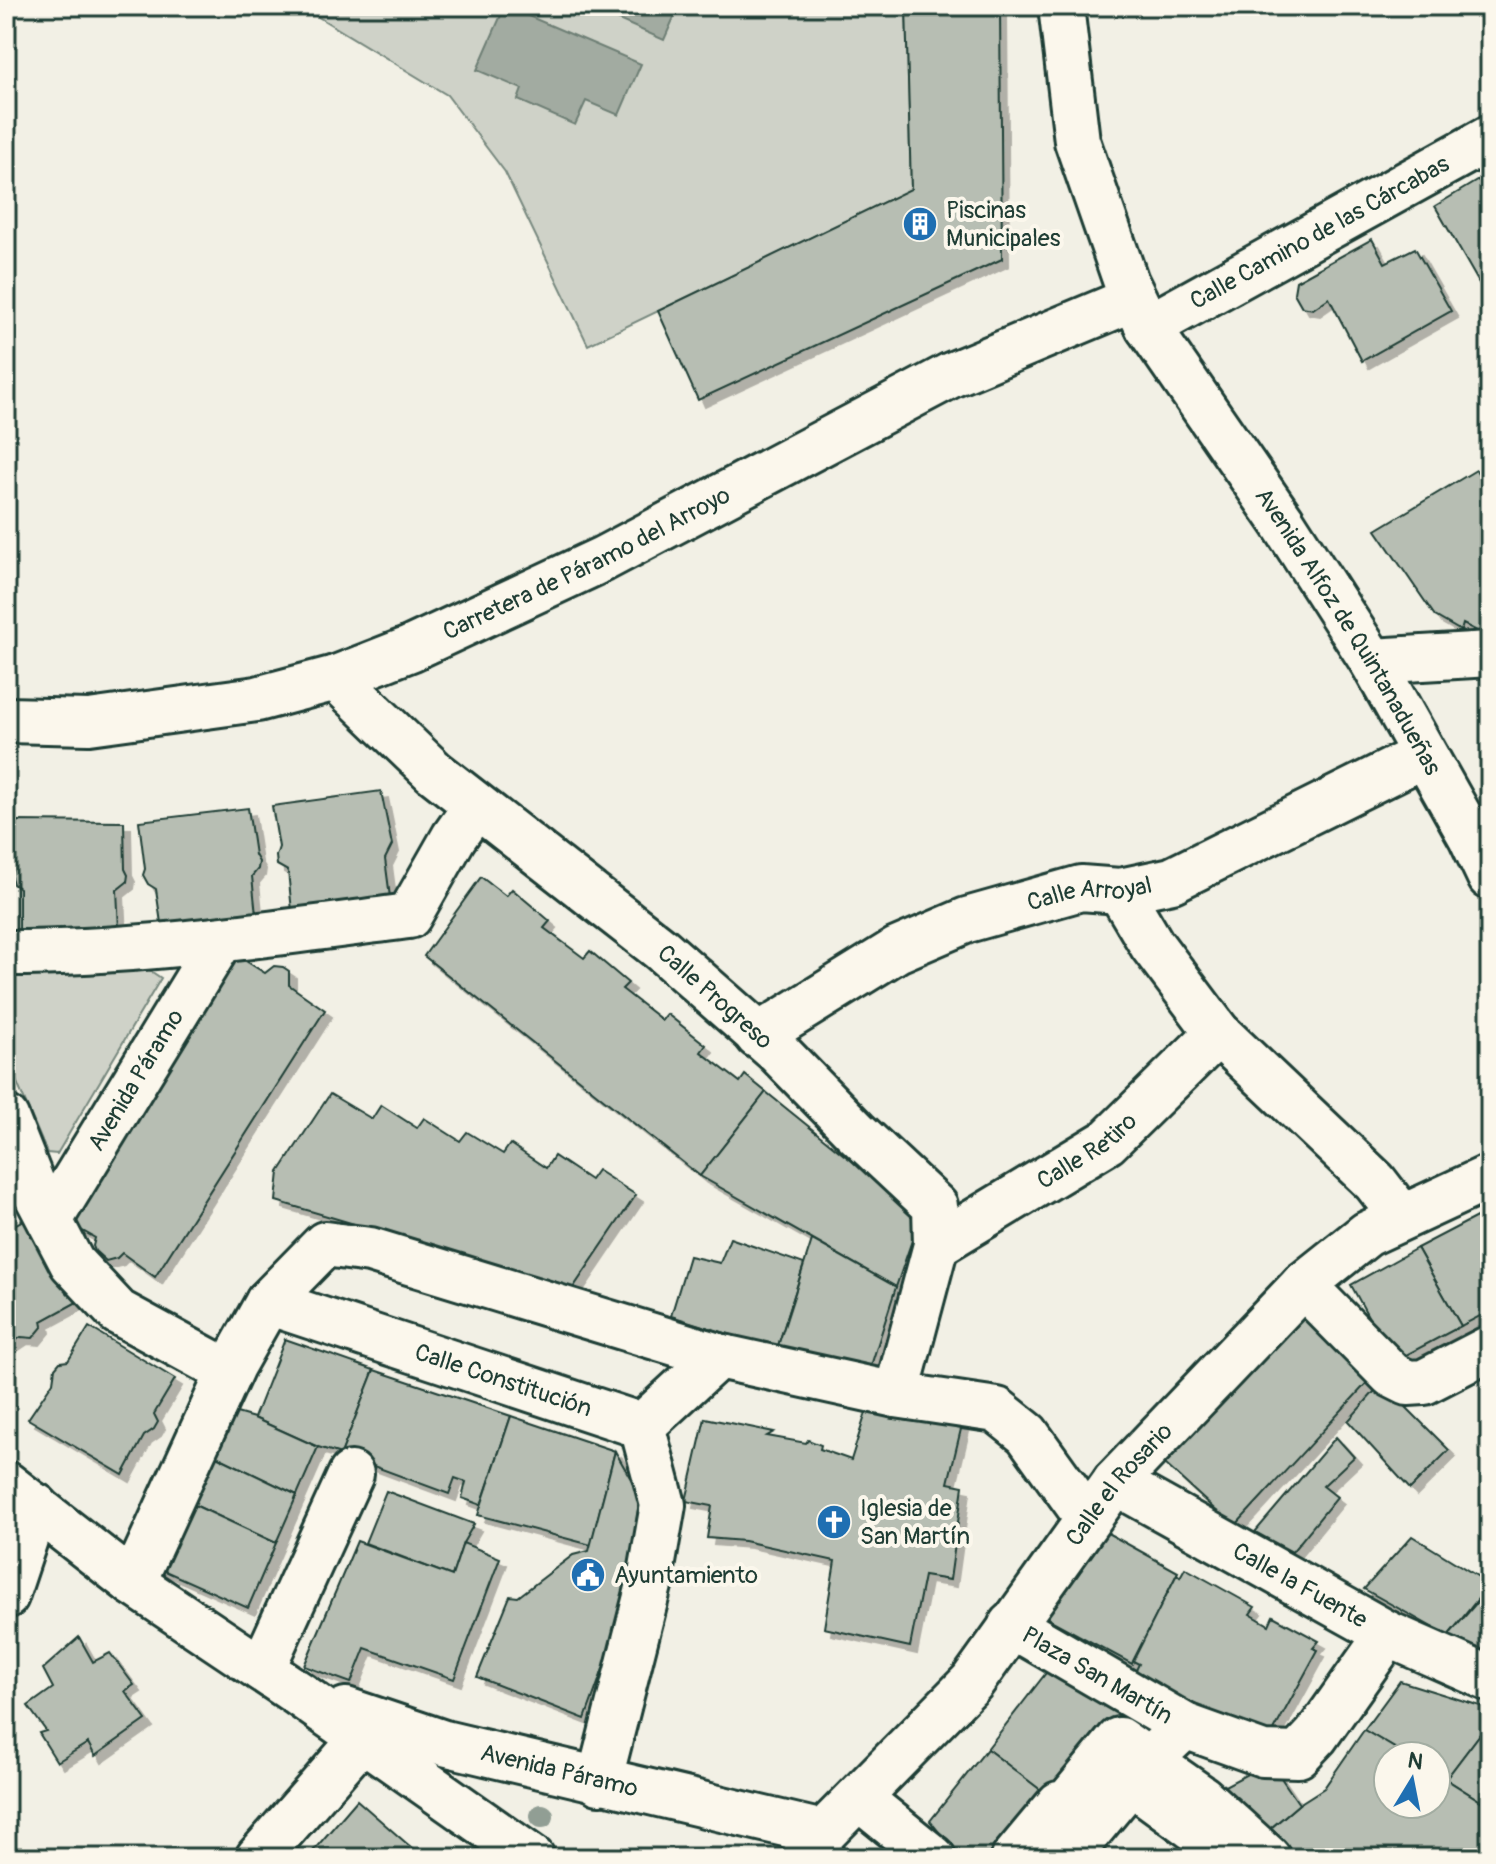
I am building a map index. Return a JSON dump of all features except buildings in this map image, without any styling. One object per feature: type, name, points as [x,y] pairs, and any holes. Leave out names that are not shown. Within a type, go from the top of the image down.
[{"type":"street","name":"Avenida Alfoz de Quintanadueñas","points":[[1061,6],[1077,141],[1141,313],[1282,521],[1372,661],[1471,837],[1490,877]]},
{"type":"street","name":"Calle Camino de las Cárcabas","points":[[1141,313],[1490,138]]},
{"type":"street","name":"Carretera de Páramo del Arroyo","points":[[6,720],[89,722],[257,699],[336,678],[410,649],[603,559],[951,375],[1141,313]]},
{"type":"street","points":[[1372,661],[1490,654]]},
{"type":"street","name":"Calle Progreso","points":[[336,678],[434,772],[661,949],[758,1036],[935,1206],[936,1245],[896,1395]]},
{"type":"street","name":"Calle Arroyal","points":[[758,1036],[897,950],[967,920],[1081,888],[1120,891],[1172,880],[1424,755]]},
{"type":"street","points":[[6,953],[82,953],[221,940],[409,916],[454,837],[476,806]]},
{"type":"street","points":[[1120,891],[1152,945],[1218,1033],[1375,1182],[1402,1217]]},
{"type":"street","name":"Avenida Páramo","points":[[50,1220],[221,940]]},
{"type":"street","name":"Calle Retiro","points":[[936,1245],[1107,1142],[1218,1033]]},
{"type":"street","points":[[6,1118],[37,1196],[72,1263],[118,1312],[210,1362]]},
{"type":"street","name":"Calle el Rosario","points":[[814,1846],[972,1682],[1115,1482],[1303,1285],[1367,1234],[1490,1177]]},
{"type":"street","points":[[133,1583],[232,1366],[268,1302],[325,1244],[370,1250],[718,1356],[896,1395],[997,1410],[1027,1434],[1088,1519]]},
{"type":"street","points":[[1303,1285],[1392,1375],[1408,1383],[1424,1382],[1490,1348]]},
{"type":"street","name":"Calle Constitución","points":[[268,1302],[642,1426]]},
{"type":"street","points":[[599,1782],[649,1585],[663,1505],[642,1426],[718,1356]]},
{"type":"street","points":[[262,1669],[351,1474]]},
{"type":"street","name":"Calle la Fuente","points":[[1115,1482],[1388,1634],[1489,1680]]},
{"type":"street","points":[[6,1596],[21,1495]]},
{"type":"street","name":"Avenida Páramo","points":[[21,1495],[133,1583],[299,1694],[532,1858]]},
{"type":"street","name":"Plaza San Martín","points":[[1011,1625],[1185,1726],[1263,1754],[1298,1755],[1316,1736],[1388,1634]]},
{"type":"street","name":"Avenida Páramo","points":[[299,1694],[444,1743],[599,1782],[814,1846]]},
{"type":"street","name":"Plaza San Martín","points":[[1067,1858],[1139,1772],[1185,1726]]},
{"type":"street","points":[[258,1858],[362,1739]]},
{"type":"street","name":"Plaza San Martín","points":[[1014,1858],[1059,1804],[1063,1808],[1119,1740],[1139,1772],[1235,1858]]},
{"type":"street","name":"Plaza San Martín","points":[[1139,1772],[1202,1798],[1268,1858]]},
{"type":"street","points":[[859,1798],[933,1858]]},
{"type":"shaded area","points":[[309,6],[906,6],[911,189],[588,345],[505,172],[447,95],[307,10]]},
{"type":"shaded area","points":[[505,6],[641,64],[619,115],[586,101],[575,125],[518,100],[522,89],[477,70]]},
{"type":"shaded area","points":[[587,6],[679,6],[664,40]]},
{"type":"shaded area","points":[[6,970],[149,970],[161,978],[57,1154],[47,1153],[6,1057]]},
{"type":"place","name":"Piscinas Municipales","points":[[920,224]]},
{"type":"place","name":"Iglesia de San Martín","points":[[834,1522]]},
{"type":"place","name":"Ayuntamiento","points":[[588,1575]]}]
